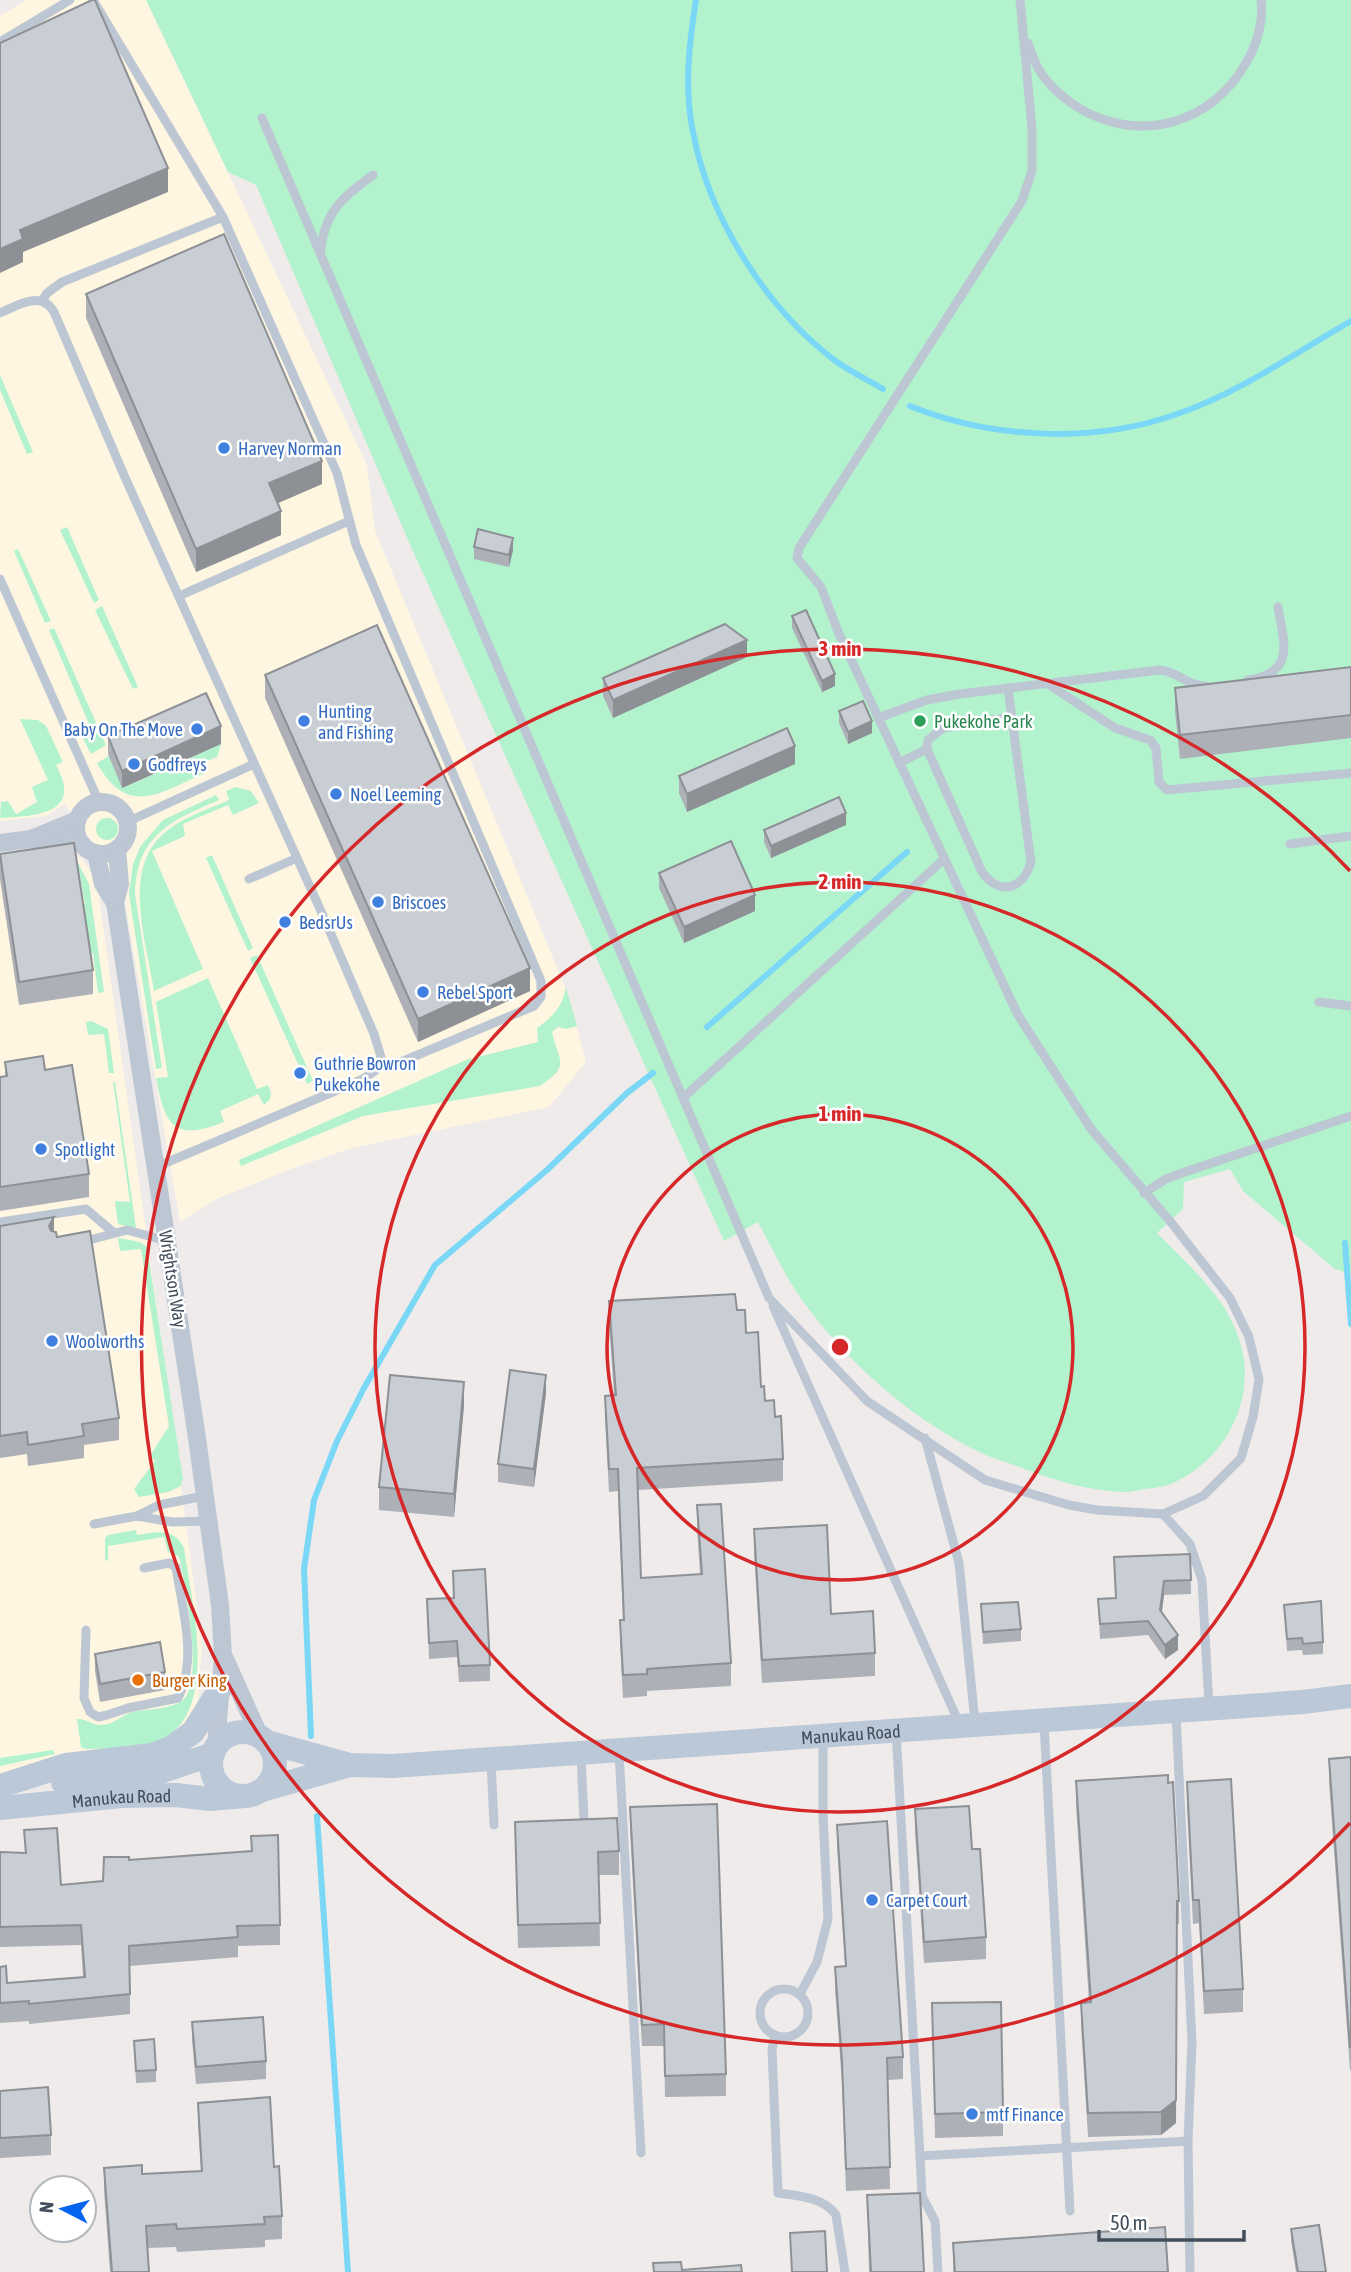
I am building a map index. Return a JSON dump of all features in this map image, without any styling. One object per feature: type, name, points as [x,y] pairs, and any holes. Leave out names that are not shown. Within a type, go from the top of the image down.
[{"type":"main road","points":[[0,1787],[66,1765],[152,1755],[171,1748],[192,1732],[220,1689]]},
{"type":"main road","name":"Manukau Road","points":[[263,1739],[350,1765],[393,1766],[1175,1711],[1351,1696]]},
{"type":"main road","points":[[241,1732],[263,1739],[273,1751],[274,1773],[253,1793],[236,1795],[221,1787],[212,1772],[214,1751],[223,1740],[241,1732]]},
{"type":"main road","name":"Manukau Road","points":[[0,1787],[157,1773],[214,1751]]},
{"type":"main road","name":"Manukau Road","points":[[0,1808],[122,1796],[176,1795],[210,1799],[253,1793],[350,1765]]},
{"type":"street","points":[[0,843],[32,839],[77,820],[85,808],[99,802],[119,808],[127,822],[127,837],[117,849],[103,854],[32,839]]},
{"type":"street","points":[[77,820],[78,837],[89,849]]},
{"type":"street","name":"Wrightson Way","points":[[89,849],[103,884],[115,903],[208,1521],[223,1656],[214,1751]]},
{"type":"street","name":"Wrightson Way","points":[[115,903],[120,884],[117,849]]},
{"type":"street","name":"Wrightson Way","points":[[223,1656],[263,1739]]},
{"type":"lane","points":[[0,42],[71,0]]},
{"type":"lane","points":[[93,0],[223,217],[337,473],[356,545],[542,988],[541,997],[534,1006],[401,1062],[380,1063]]},
{"type":"lane","points":[[769,1298],[867,1401],[985,1480],[1087,1508],[1163,1514],[1203,1496],[1241,1458],[1253,1417],[1259,1379],[1249,1337],[1230,1298],[1091,1129],[1018,1015],[839,634],[825,594],[797,558],[803,541],[1022,201],[1032,171],[1032,128],[1021,0]]},
{"type":"lane","points":[[1024,33],[1038,69],[1063,98],[1097,118],[1134,127],[1173,123],[1208,107],[1237,80],[1255,46],[1261,0]]},
{"type":"lane","points":[[262,118],[769,1298],[968,1726]]},
{"type":"lane","points":[[321,254],[323,230],[333,210],[351,191],[373,175]]},
{"type":"lane","points":[[42,301],[47,293],[62,282],[223,217]]},
{"type":"lane","points":[[0,313],[32,300],[42,301],[54,312],[379,1048],[380,1063],[375,1071],[343,1088],[156,1167]]},
{"type":"lane","points":[[179,596],[349,521]]},
{"type":"lane","points":[[0,579],[99,802]]},
{"type":"lane","points":[[1244,681],[1257,679],[1281,666],[1285,652],[1278,607]]},
{"type":"lane","points":[[878,718],[927,700],[1158,670],[1173,671],[1194,685],[1217,685]]},
{"type":"lane","points":[[1048,684],[1115,728],[1150,740],[1156,748],[1159,782],[1167,790],[1351,772]]},
{"type":"lane","points":[[1009,688],[1031,862],[1022,882],[1014,886],[995,885],[982,872],[928,749],[928,740],[943,728],[1012,717]]},
{"type":"lane","points":[[899,763],[928,749]]},
{"type":"lane","points":[[127,822],[254,764]]},
{"type":"lane","points":[[1290,844],[1351,836]]},
{"type":"lane","points":[[249,879],[297,858]]},
{"type":"lane","points":[[684,1097],[944,859]]},
{"type":"lane","points":[[1319,1002],[1351,1006]]},
{"type":"lane","points":[[1143,1193],[1179,1174],[1351,1116]]},
{"type":"lane","points":[[0,1222],[86,1209],[113,1232]]},
{"type":"lane","points":[[68,1245],[127,1230],[167,1241]]},
{"type":"lane","points":[[925,1438],[959,1563],[968,1726]]},
{"type":"lane","points":[[94,1524],[137,1516],[159,1505],[204,1496]]},
{"type":"lane","points":[[1163,1514],[1190,1544],[1202,1580],[1209,1708]]},
{"type":"lane","points":[[137,1516],[172,1522],[208,1521]]},
{"type":"lane","points":[[86,1630],[84,1698],[90,1712],[99,1717],[178,1698],[184,1684],[188,1643],[176,1567],[169,1563],[144,1568]]},
{"type":"lane","points":[[1175,1711],[1192,2042],[1188,2141],[1190,2272]]},
{"type":"lane","points":[[1044,1720],[1070,2211]]},
{"type":"lane","points":[[896,1731],[922,2196],[935,2221],[938,2272]]},
{"type":"lane","points":[[800,1994],[817,1962],[828,1919],[823,1815],[823,1736]]},
{"type":"lane","points":[[618,1751],[641,2152]]},
{"type":"lane","points":[[580,1754],[584,1820]]},
{"type":"lane","points":[[491,1760],[494,1825]]},
{"type":"lane","points":[[776,1990],[793,1990],[800,1994],[808,2008],[805,2025],[792,2036],[775,2035],[763,2025],[760,2008],[763,2000],[776,1990]]},
{"type":"lane","points":[[775,2035],[772,2050],[778,2193],[820,2202],[831,2208],[836,2215],[845,2272]]},
{"type":"lane","points":[[920,2156],[1188,2141]]},
{"type":"shaded area","points":[[26,0],[146,0],[367,465],[375,531],[568,994],[586,1062],[549,1107],[352,1148],[216,1199],[180,1222],[124,896],[65,804],[46,816],[0,821],[0,16]]},
{"type":"shaded area","points":[[54,850],[82,858],[97,883],[202,1646],[198,1703],[185,1728],[0,1776],[0,855]]},
{"type":"green space","name":"Pukekohe Park","points":[[146,0],[1351,0],[1351,1274],[1335,1269],[1243,1191],[1230,1169],[1184,1182],[1183,1209],[1157,1233],[1204,1281],[1224,1307],[1238,1336],[1244,1358],[1245,1381],[1234,1423],[1223,1442],[1191,1473],[1165,1486],[1129,1492],[1111,1491],[1059,1481],[977,1451],[927,1422],[859,1366],[820,1323],[796,1291],[758,1222],[724,1241],[408,540],[256,185],[228,172]]},
{"type":"green space","points":[[0,375],[33,452],[27,454],[0,390]]},
{"type":"green space","points":[[67,527],[99,600],[94,603],[60,530]]},
{"type":"green space","points":[[18,549],[51,621],[45,623],[14,551]]},
{"type":"green space","points":[[102,606],[138,687],[133,689],[95,610]]},
{"type":"green space","points":[[54,628],[106,745],[91,754],[78,729],[89,724],[49,630]]},
{"type":"green space","points":[[20,719],[38,720],[46,726],[63,762],[56,765],[64,786],[63,796],[51,810],[0,818],[1,802],[8,801],[16,814],[37,802],[32,787],[48,780]]},
{"type":"green space","points":[[221,744],[217,757],[202,763],[207,772],[161,793],[147,796],[134,796],[121,791],[97,763],[109,756],[123,788]]},
{"type":"green space","points":[[236,787],[251,791],[259,803],[233,815],[228,805],[183,824],[185,836],[152,851],[203,969],[154,991],[140,910],[143,869],[150,850],[162,835],[177,824],[229,800],[226,791]]},
{"type":"green space","points":[[216,795],[219,800],[186,815],[160,832],[142,857],[137,874],[135,894],[162,1068],[156,1069],[129,894],[133,864],[140,847],[163,820]]},
{"type":"green space","points":[[107,818],[117,825],[118,829],[111,839],[107,840],[97,833],[96,829],[103,819]]},
{"type":"green space","points":[[56,852],[77,861],[89,884],[104,992],[98,993],[93,953],[87,953],[80,904],[85,904],[78,866],[62,868]]},
{"type":"green space","points":[[212,855],[253,948],[248,951],[206,858]]},
{"type":"green space","points":[[257,955],[313,1081],[307,1084],[250,958]]},
{"type":"green space","points":[[208,978],[257,1089],[268,1085],[271,1093],[270,1099],[264,1105],[258,1094],[220,1111],[224,1122],[207,1128],[183,1130],[168,1118],[159,1094],[156,1078],[168,1077],[156,1002]]},
{"type":"green space","points":[[566,987],[577,1026],[566,1029],[558,1027],[552,1032],[559,1056],[559,1067],[550,1079],[540,1086],[363,1116],[241,1166],[239,1160],[466,1060],[538,1042],[537,1028],[556,1011]]},
{"type":"green space","points":[[91,1021],[108,1029],[114,1073],[109,1073],[104,1034],[88,1035],[86,1022]]},
{"type":"green space","points":[[113,1082],[136,1228],[118,1224],[115,1201],[130,1202]]},
{"type":"green space","points":[[118,1238],[140,1242],[147,1247],[183,1479],[181,1486],[168,1492],[139,1497],[134,1489],[155,1461],[150,1456],[169,1426],[141,1249],[120,1251]]},
{"type":"green space","points":[[136,1530],[137,1535],[158,1532],[170,1534],[180,1541],[184,1548],[198,1653],[191,1706],[180,1726],[161,1740],[134,1747],[86,1749],[81,1747],[77,1719],[99,1725],[107,1724],[132,1712],[174,1705],[184,1699],[190,1688],[193,1673],[191,1632],[178,1556],[168,1552],[164,1537],[108,1546],[108,1561],[105,1560],[105,1538],[108,1535]]},
{"type":"green space","points":[[53,1750],[55,1754],[0,1766],[0,1758]]},
{"type":"building","points":[[95,0],[168,168],[20,230],[23,239],[0,249],[0,43]]},
{"type":"building","name":"Harvey Norman","points":[[224,234],[322,461],[269,483],[281,511],[196,549],[86,294]]},
{"type":"building","points":[[478,529],[513,538],[509,555],[474,547]]},
{"type":"building","points":[[806,610],[835,674],[822,681],[792,616]]},
{"type":"building","points":[[725,624],[747,640],[613,700],[603,678]]},
{"type":"building","points":[[377,625],[530,968],[418,1019],[265,675]]},
{"type":"building","points":[[1351,667],[1351,715],[1180,735],[1175,688]]},
{"type":"building","points":[[206,693],[221,726],[122,771],[108,736]]},
{"type":"building","points":[[863,701],[872,721],[848,732],[839,711]]},
{"type":"building","points":[[787,728],[795,746],[687,794],[679,776]]},
{"type":"building","points":[[839,797],[846,813],[771,846],[764,830]]},
{"type":"building","points":[[731,841],[755,895],[684,927],[659,873]]},
{"type":"building","points":[[74,843],[93,970],[19,982],[0,854]]},
{"type":"building","name":"Spotlight","points":[[43,1056],[45,1070],[72,1065],[89,1174],[0,1187],[0,1077],[7,1076],[5,1062]]},
{"type":"building","name":"Woolworths","points":[[54,1217],[49,1226],[51,1231],[56,1232],[57,1237],[90,1231],[119,1418],[82,1424],[84,1436],[28,1445],[27,1432],[0,1436],[0,1226]]},
{"type":"building","points":[[735,1294],[737,1310],[745,1310],[746,1333],[758,1332],[761,1387],[764,1386],[765,1401],[774,1400],[775,1417],[781,1416],[783,1459],[637,1468],[641,1578],[702,1574],[697,1505],[721,1504],[731,1663],[647,1669],[647,1674],[623,1675],[620,1620],[624,1620],[618,1469],[609,1469],[605,1396],[616,1395],[609,1301]]},
{"type":"building","points":[[510,1370],[546,1375],[534,1469],[498,1464]]},
{"type":"building","points":[[390,1375],[464,1382],[454,1494],[379,1487]]},
{"type":"building","points":[[827,1525],[831,1614],[873,1611],[875,1653],[762,1660],[754,1529]]},
{"type":"building","points":[[1190,1554],[1191,1580],[1164,1581],[1160,1610],[1178,1635],[1165,1645],[1148,1621],[1100,1624],[1098,1599],[1116,1598],[1114,1557]]},
{"type":"building","points":[[485,1569],[490,1665],[459,1666],[457,1641],[429,1643],[427,1599],[454,1598],[453,1571]]},
{"type":"building","points":[[1321,1601],[1323,1642],[1303,1644],[1302,1638],[1287,1639],[1284,1605]]},
{"type":"building","points":[[1018,1602],[1021,1629],[983,1632],[981,1604]]},
{"type":"building","points":[[160,1642],[165,1672],[100,1684],[95,1654]]},
{"type":"building","points":[[1351,1757],[1351,2047],[1350,2047],[1329,1759]]},
{"type":"building","points":[[1168,1775],[1168,1783],[1173,1782],[1179,1901],[1176,2100],[1161,2112],[1088,2113],[1081,2003],[1091,2002],[1076,1781]]},
{"type":"building","points":[[1231,1779],[1243,1989],[1204,1991],[1199,1900],[1193,1900],[1187,1782]]},
{"type":"building","points":[[717,1804],[726,2074],[665,2076],[664,2024],[642,2025],[630,1807]]},
{"type":"building","points":[[969,1806],[972,1849],[980,1849],[986,1937],[924,1942],[915,1809]]},
{"type":"building","points":[[617,1818],[619,1851],[598,1852],[600,1923],[518,1925],[515,1822]]},
{"type":"building","points":[[887,1821],[903,2057],[887,2058],[890,2167],[846,2169],[835,1967],[846,1966],[837,1825]]},
{"type":"building","points":[[57,1828],[61,1885],[103,1881],[104,1857],[129,1857],[129,1860],[252,1851],[251,1836],[278,1835],[280,1925],[237,1926],[238,1937],[129,1946],[130,1994],[29,2004],[29,2001],[0,2003],[0,1967],[6,1966],[7,1983],[85,1977],[81,1925],[0,1927],[0,1852],[26,1853],[24,1830]]},
{"type":"building","points":[[1001,2002],[1003,2112],[935,2114],[932,2003]]},
{"type":"building","points":[[263,2017],[266,2061],[196,2067],[192,2022]]},
{"type":"building","points":[[154,2039],[156,2070],[136,2071],[134,2041]]},
{"type":"building","points":[[48,2087],[51,2135],[0,2138],[0,2091]]},
{"type":"building","points":[[270,2097],[274,2167],[279,2166],[282,2216],[264,2217],[265,2224],[177,2229],[176,2224],[146,2226],[149,2272],[112,2272],[104,2168],[142,2165],[142,2174],[202,2171],[198,2103]]},
{"type":"building","points":[[920,2193],[924,2272],[871,2272],[867,2195]]},
{"type":"building","points":[[1319,2225],[1326,2272],[1298,2272],[1291,2229]]},
{"type":"building","points":[[1165,2227],[1168,2272],[955,2272],[953,2243]]},
{"type":"building","points":[[825,2231],[827,2272],[792,2272],[790,2233]]},
{"type":"building","points":[[681,2262],[682,2270],[741,2265],[742,2272],[654,2272],[653,2263]]},
{"type":"waterway","points":[[696,0],[688,66],[690,116],[701,164],[727,229],[765,289],[811,341],[837,362],[883,389]]},
{"type":"waterway","points":[[910,406],[974,425],[1043,434],[1111,430],[1145,424],[1222,395],[1351,321]]},
{"type":"waterway","points":[[707,1027],[907,852]]},
{"type":"waterway","points":[[311,1736],[304,1569],[314,1500],[337,1441],[364,1388],[435,1265],[547,1170],[627,1093],[653,1073]]},
{"type":"waterway","points":[[1345,1243],[1351,1324]]},
{"type":"waterway","points":[[317,1816],[348,2272]]},
{"type":"place","name":"Harvey Norman","points":[[224,448]]},
{"type":"place","name":"Hunting and Fishing","points":[[304,721]]},
{"type":"place","name":"Pukekohe Park","points":[[920,721]]},
{"type":"place","name":"Baby On The Move","points":[[197,729]]},
{"type":"place","name":"Godfreys","points":[[134,764]]},
{"type":"place","name":"Noel Leeming","points":[[336,794]]},
{"type":"place","name":"Briscoes","points":[[378,902]]},
{"type":"place","name":"BedsrUs","points":[[285,922]]},
{"type":"place","name":"Rebel Sport","points":[[423,992]]},
{"type":"place","name":"Guthrie Bowron Pukekohe","points":[[300,1073]]},
{"type":"place","name":"Spotlight","points":[[41,1149]]},
{"type":"place","name":"Woolworths","points":[[52,1341]]},
{"type":"place","name":"Burger King","points":[[138,1680]]},
{"type":"place","name":"Carpet Court","points":[[872,1900]]},
{"type":"place","name":"mtf Finance","points":[[972,2114]]}]
